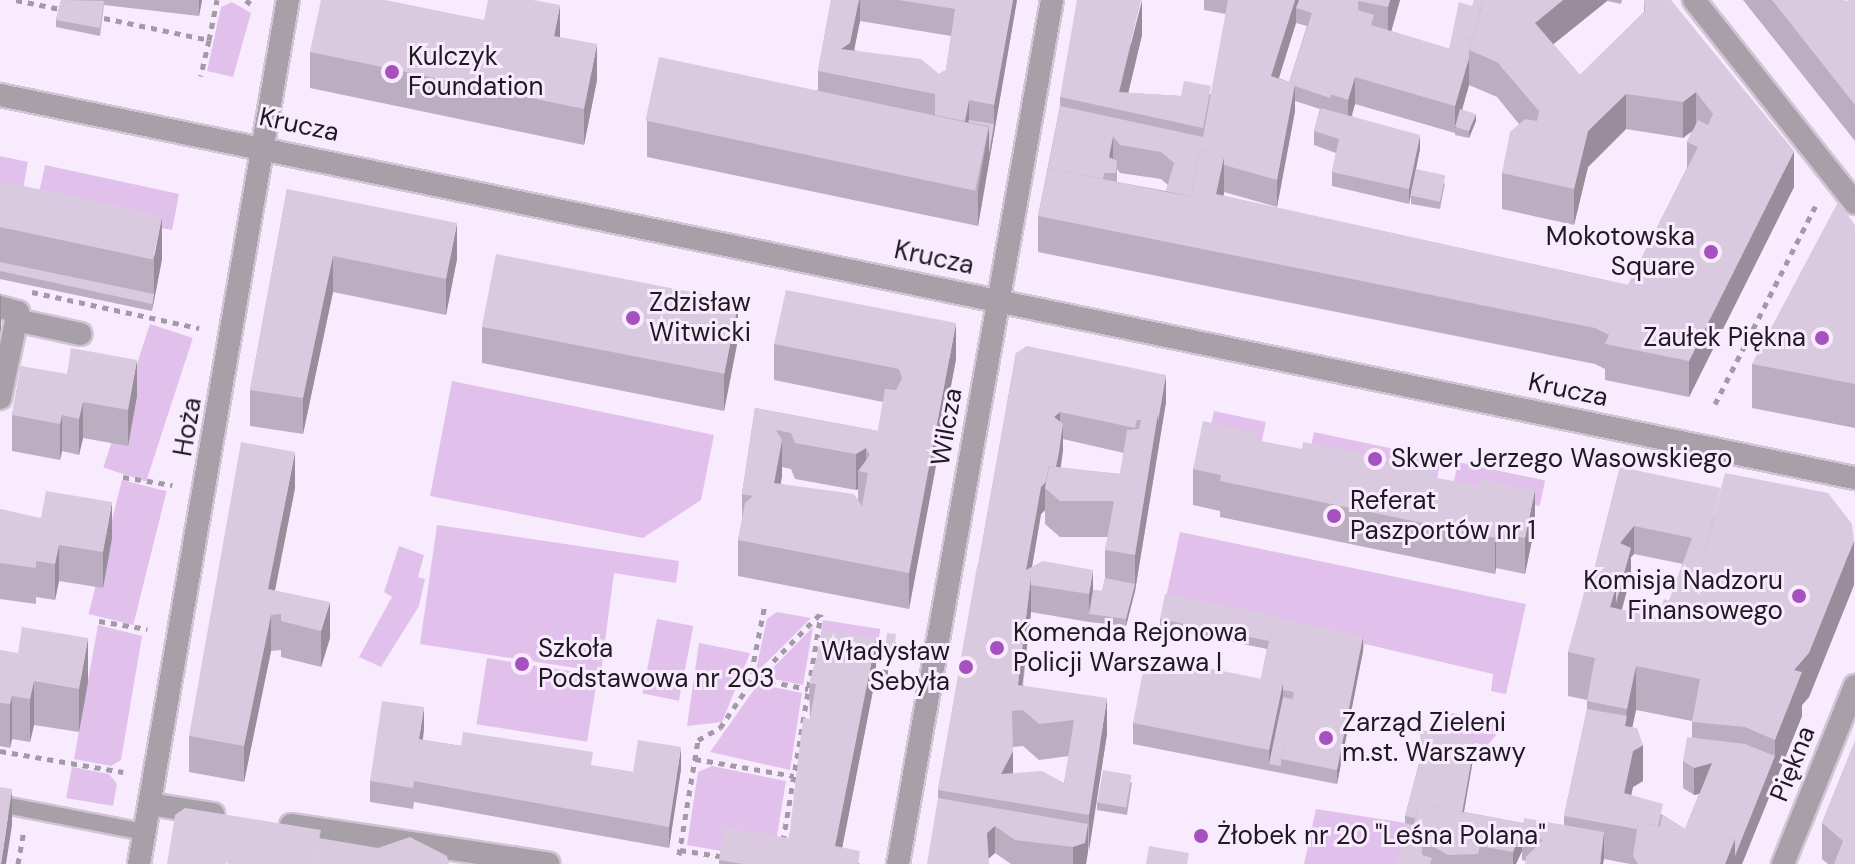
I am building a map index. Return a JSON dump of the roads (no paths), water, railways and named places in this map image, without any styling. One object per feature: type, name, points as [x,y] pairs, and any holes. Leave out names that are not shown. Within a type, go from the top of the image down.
[{"type":"street","name":"Hoża","points":[[139,864],[260,146],[288,0]]},
{"type":"street","name":"Wilcza","points":[[898,864],[1052,0]]},
{"type":"street","points":[[1694,0],[1855,203]]},
{"type":"street","name":"Krucza","points":[[0,95],[260,146],[1855,478]]},
{"type":"street","points":[[0,398],[8,314],[81,334]]},
{"type":"street","name":"Piękna","points":[[1783,864],[1855,686]]},
{"type":"street","points":[[150,804],[241,818]]},
{"type":"street","points":[[264,821],[513,861],[549,864]]},
{"type":"lane","points":[[0,804],[144,832]]},
{"type":"place","name":"Kulczyk Foundation","points":[[392,72]]},
{"type":"place","name":"Mokotowska Square","points":[[1711,252]]},
{"type":"place","name":"Zdzisław Witwicki","points":[[633,318]]},
{"type":"place","name":"Zaułek Piękna","points":[[1822,338]]},
{"type":"place","name":"Skwer Jerzego Wasowskiego","points":[[1375,459]]},
{"type":"place","name":"Referat Paszportów nr 1","points":[[1334,516]]},
{"type":"place","name":"Komisja Nadzoru Finansowego","points":[[1799,596]]},
{"type":"place","name":"Komenda Rejonowa Policji Warszawa I","points":[[997,648]]},
{"type":"place","name":"Szkoła Podstawowa nr 203","points":[[522,664]]},
{"type":"place","name":"Władysław Sebyła","points":[[966,667]]},
{"type":"place","name":"Zarząd Zieleni m.st. Warszawy","points":[[1326,738]]},
{"type":"place","name":"Żłobek nr 20 \"Leśna Polana\"","points":[[1201,836]]}]
